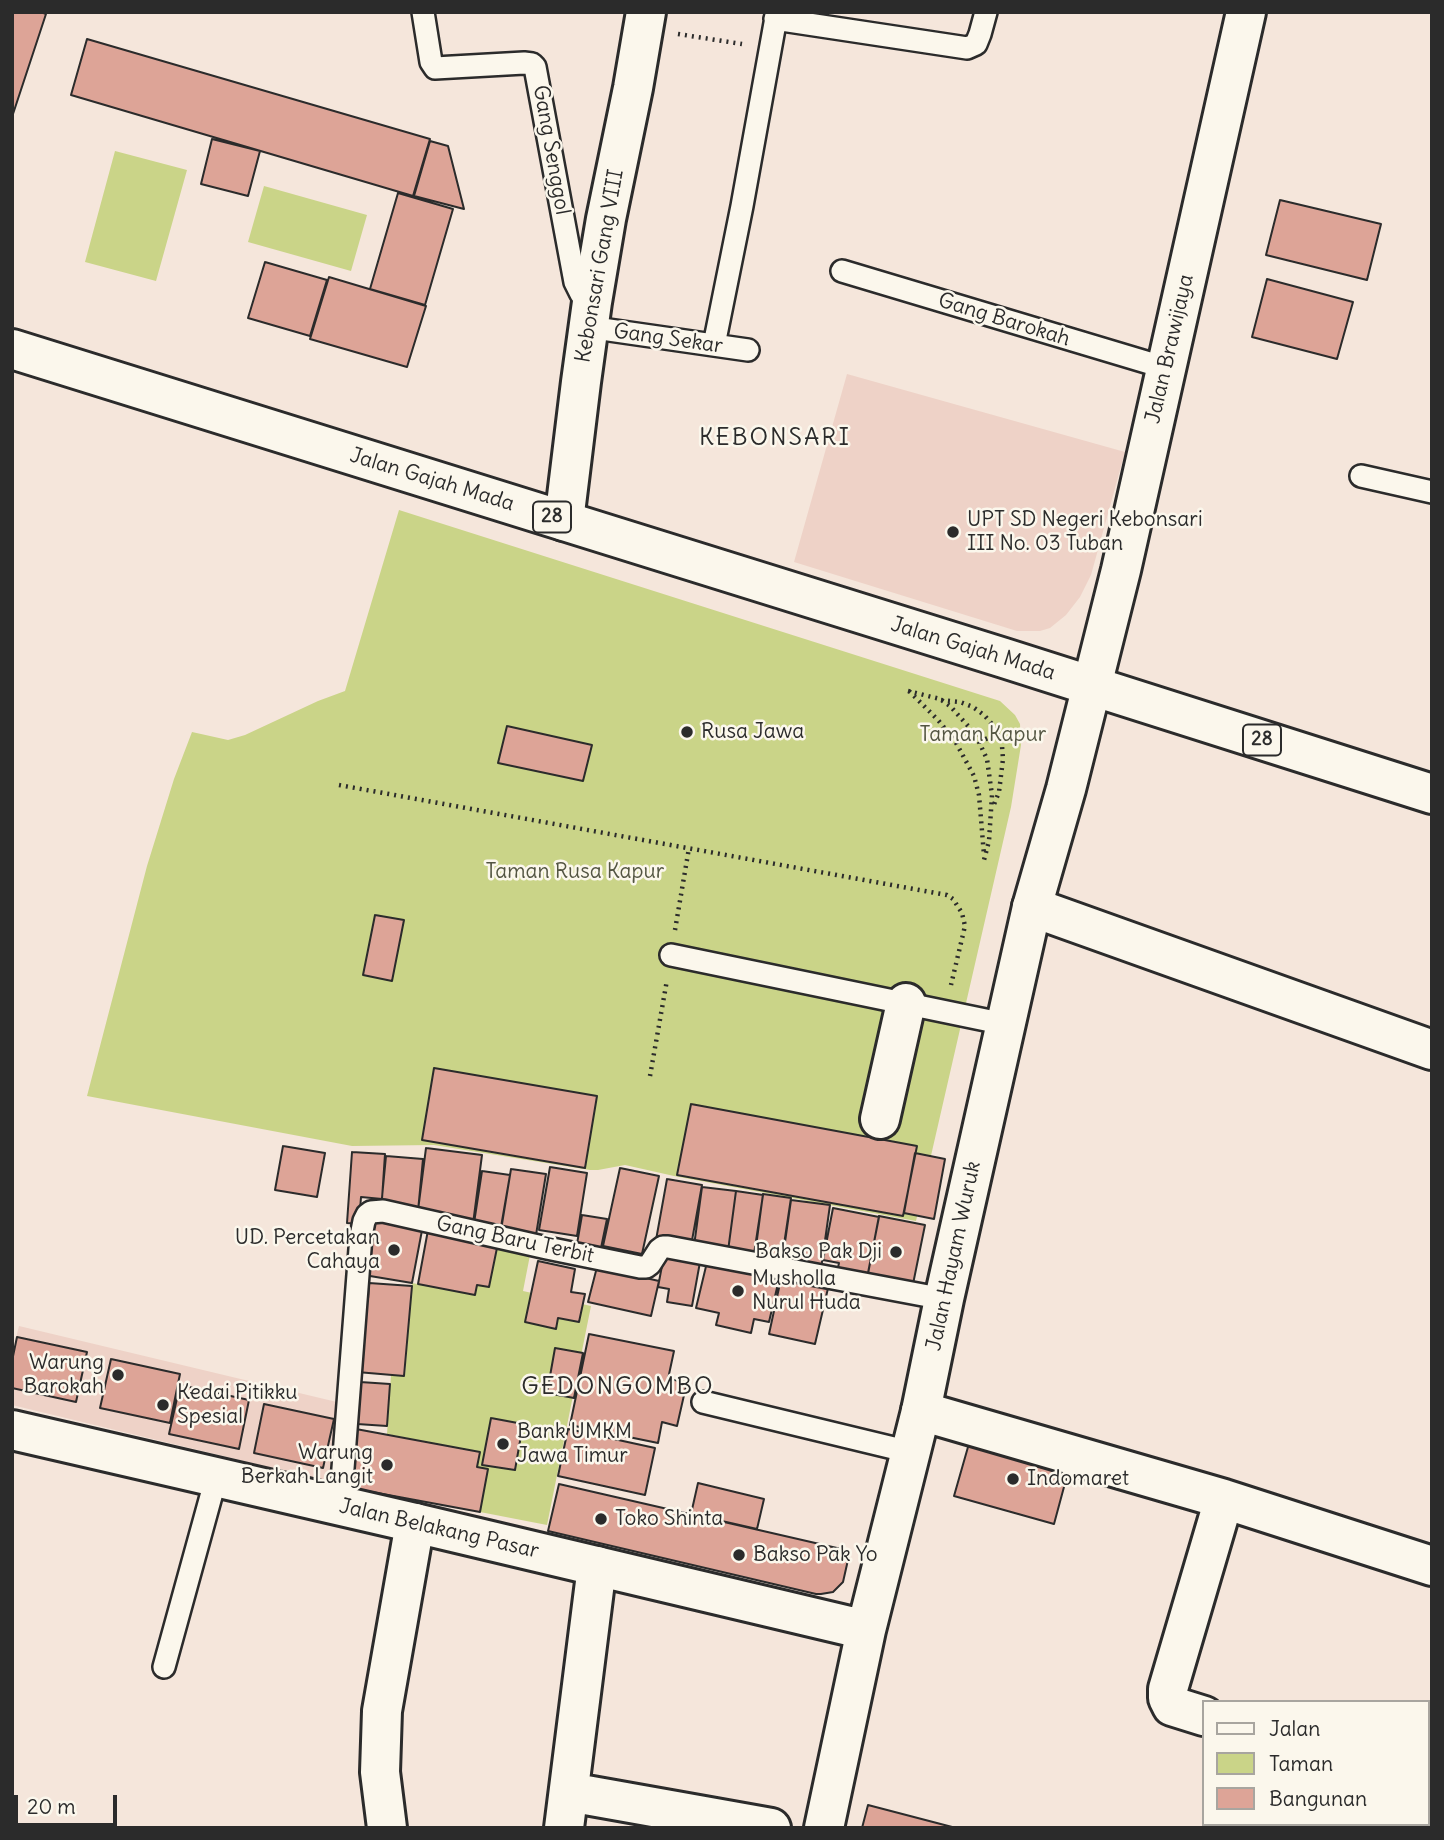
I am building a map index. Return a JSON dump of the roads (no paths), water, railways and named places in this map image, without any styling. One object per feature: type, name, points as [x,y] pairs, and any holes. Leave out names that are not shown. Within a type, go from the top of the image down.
[{"type":"main road","name":"Jalan Brawijaya","points":[[1093,686],[1246,12]]},
{"type":"main road","name":"Kebonsari Gang VIII","points":[[565,521],[590,314],[644,20]]},
{"type":"main road","name":"Jalan Gajah Mada","points":[[12,349],[1093,686]]},
{"type":"main road","name":"28","points":[[1093,686],[1432,794]]},
{"type":"main road","name":"Jalan Hayam Wuruk","points":[[824,1828],[866,1630],[921,1411],[1032,906],[1093,686]]},
{"type":"main road","points":[[1032,906],[1432,1049]]},
{"type":"main road","points":[[880,1119],[906,1003]]},
{"type":"main road","points":[[921,1411],[1224,1499],[1432,1566]]},
{"type":"main road","name":"Jalan Belakang Pasar","points":[[12,1430],[866,1630]]},
{"type":"main road","points":[[1202,1715],[1172,1706],[1168,1689],[1224,1499]]},
{"type":"main road","points":[[387,1828],[380,1772],[382,1711],[415,1523]]},
{"type":"main road","points":[[597,1566],[566,1810],[772,1828]]},
{"type":"lane","name":"Gang Senggol","points":[[423,12],[431,62],[435,68],[524,63],[535,66],[575,282],[590,314]]},
{"type":"lane","points":[[714,345],[776,16],[967,48],[976,44],[986,12]]},
{"type":"lane","name":"Gang Barokah","points":[[842,271],[1166,368]]},
{"type":"lane","name":"Gang Sekar","points":[[590,314],[714,345],[748,350]]},
{"type":"lane","points":[[1362,476],[1432,492]]},
{"type":"lane","points":[[671,955],[1005,1024]]},
{"type":"lane","name":"Gang Baru Terbit","points":[[340,1507],[362,1236],[364,1221],[371,1212],[383,1211],[640,1267],[646,1267],[659,1250],[668,1247],[944,1299]]},
{"type":"lane","points":[[703,1402],[910,1452]]},
{"type":"lane","points":[[164,1667],[216,1478]]},
{"type":"place","name":"UPT SD Negeri Kebonsari III No. 03 Tuban","points":[[953,532]]},
{"type":"place","name":"Rusa Jawa","points":[[687,732]]},
{"type":"place","name":"UD. Percetakan Cahaya","points":[[394,1250]]},
{"type":"place","name":"Bakso Pak Dji","points":[[896,1252]]},
{"type":"place","name":"Musholla Nurul Huda","points":[[738,1291]]},
{"type":"place","name":"Warung Barokah","points":[[118,1375]]},
{"type":"place","name":"Kedai Pitikku Spesial","points":[[163,1405]]},
{"type":"place","name":"Bank UMKM Jawa Timur","points":[[503,1444]]},
{"type":"place","name":"Warung Berkah Langit","points":[[387,1465]]},
{"type":"place","name":"Indomaret","points":[[1013,1479]]},
{"type":"place","name":"Toko Shinta","points":[[601,1519]]},
{"type":"place","name":"Bakso Pak Yo","points":[[739,1555]]},
{"type":"district","name":"KEBONSARI","points":[[775,438]]},
{"type":"district","name":"GEDONGOMBO","points":[[618,1387]]},
{"type":"park label","name":"Taman Kapur","points":[[983,735]]},
{"type":"park label","name":"Taman Rusa Kapur","points":[[575,872]]}]
